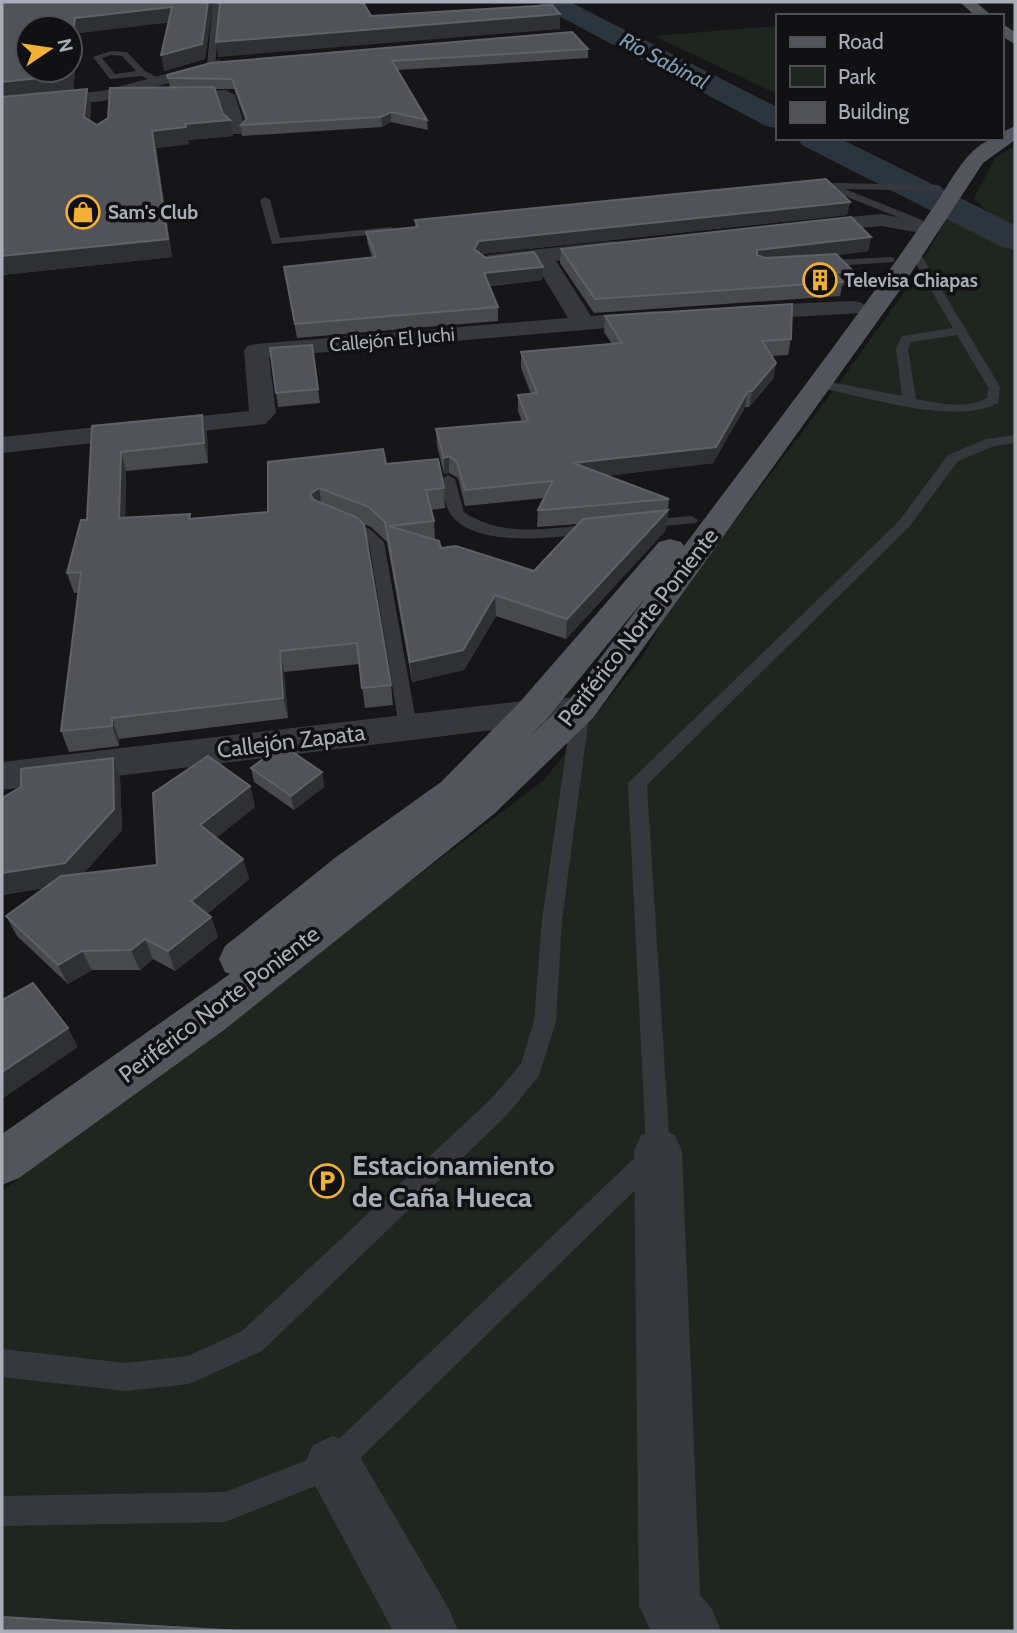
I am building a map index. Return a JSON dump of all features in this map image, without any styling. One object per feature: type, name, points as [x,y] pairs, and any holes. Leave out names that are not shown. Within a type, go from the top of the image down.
[{"type":"main road","points":[[967,2],[982,14]]},
{"type":"main road","name":"Periférico Norte Poniente","points":[[2,1129],[218,977],[350,868],[454,792],[532,712],[649,575],[925,214],[976,159],[1015,132]]},
{"type":"main road","name":"Periférico Norte Poniente","points":[[2,1162],[208,1016],[481,804],[581,709],[820,384],[962,156],[983,140]]},
{"type":"street","points":[[102,102],[211,65],[242,62]]},
{"type":"street","points":[[2,106],[226,95],[237,130]]},
{"type":"street","points":[[781,229],[925,214]]},
{"type":"street","points":[[488,262],[633,246]]},
{"type":"street","points":[[541,255],[583,323]]},
{"type":"street","points":[[717,314],[854,308]]},
{"type":"street","name":"Callejón El Juchi","points":[[2,445],[256,418],[263,413],[256,351],[676,317]]},
{"type":"street","name":"Callejón Zapata","points":[[2,776],[532,712],[581,709]]},
{"type":"street","points":[[658,1151],[670,1606],[690,1631]]},
{"type":"street","points":[[333,1465],[427,1631]]},
{"type":"lane","points":[[211,65],[217,2]]},
{"type":"lane","points":[[142,73],[113,77],[97,57],[111,53],[124,54],[142,73],[160,81]]},
{"type":"lane","points":[[807,188],[857,185],[925,214],[961,331],[994,387],[993,400],[978,408],[954,410],[820,384]]},
{"type":"lane","points":[[828,186],[925,214]]},
{"type":"lane","points":[[265,200],[276,242],[400,229]]},
{"type":"lane","points":[[811,264],[925,214]]},
{"type":"lane","points":[[910,403],[902,349],[906,340],[926,334],[961,331]]},
{"type":"lane","points":[[2,1511],[225,1507],[333,1465],[658,1151],[637,783],[904,524],[953,458],[991,442],[1015,439]]},
{"type":"lane","points":[[448,479],[457,513],[482,528],[500,533],[691,520]]},
{"type":"lane","points":[[323,514],[365,532],[376,541],[408,727]]},
{"type":"lane","points":[[2,1363],[125,1377],[189,1370],[252,1340],[499,1107],[531,1069],[545,1021],[552,920],[581,709]]},
{"type":"green space","points":[[776,26],[776,94],[654,36]]},
{"type":"green space","points":[[1015,146],[1015,1631],[2,1631],[2,1191],[544,780],[644,654],[673,603],[842,379],[905,291],[950,213],[955,208],[1009,234],[974,198],[995,158]]},
{"type":"building","points":[[2,2],[208,2],[202,44],[161,55],[172,7],[84,17],[84,14],[14,14],[14,81],[2,82]]},
{"type":"building","points":[[220,2],[363,2],[371,16],[552,5],[560,14],[216,42]]},
{"type":"building","points":[[572,32],[588,49],[392,61],[427,120],[391,112],[381,117],[241,125],[247,119],[232,79],[168,78],[167,75],[211,63]]},
{"type":"building","points":[[214,87],[223,114],[230,120],[185,124],[186,127],[152,131],[168,239],[2,256],[2,97],[87,89],[84,117],[97,125],[108,118],[110,88]]},
{"type":"building","points":[[826,179],[850,202],[479,241],[474,249],[486,258],[534,252],[543,267],[484,273],[498,307],[295,324],[284,267],[376,257],[366,232],[418,227],[415,220]]},
{"type":"building","points":[[851,217],[871,237],[757,250],[757,255],[765,258],[836,254],[853,271],[835,273],[843,282],[595,299],[561,249]]},
{"type":"building","points":[[792,304],[791,339],[762,341],[776,363],[752,391],[748,391],[716,447],[573,463],[669,499],[538,510],[553,481],[465,490],[457,462],[449,456],[444,458],[436,429],[528,421],[518,395],[537,393],[521,352],[622,343],[605,316]]},
{"type":"building","points":[[312,345],[318,389],[276,393],[270,348]]},
{"type":"building","points":[[202,415],[204,443],[121,452],[119,518],[190,514],[189,519],[268,512],[268,462],[383,449],[386,464],[438,459],[444,488],[426,490],[434,521],[389,526],[439,541],[441,548],[456,546],[534,571],[583,519],[668,510],[567,619],[495,595],[463,650],[410,662],[385,522],[369,507],[319,488],[310,494],[314,500],[356,517],[364,524],[391,685],[362,688],[357,643],[280,651],[283,698],[112,718],[112,726],[61,731],[81,572],[67,573],[81,520],[87,520],[92,426]]},
{"type":"building","points":[[282,745],[322,772],[291,796],[251,768]]},
{"type":"building","points":[[208,756],[250,786],[200,825],[243,859],[191,901],[211,917],[168,951],[145,939],[131,950],[82,951],[58,965],[6,916],[61,876],[157,865],[153,793]]},
{"type":"building","points":[[113,758],[114,809],[65,863],[2,873],[2,798],[21,787],[21,769]]},
{"type":"building","points":[[33,983],[68,1028],[2,1072],[2,1000]]},
{"type":"building","points":[[2,1617],[240,1631],[2,1631]]},
{"type":"waterway","name":"Río Sabinal","points":[[551,2],[776,118]]},
{"type":"waterway","name":"Río Sabinal","points":[[817,140],[1015,239]]},
{"type":"place","name":"Sam's Club","points":[[83,212]]},
{"type":"place","name":"Televisa Chiapas","points":[[820,280]]},
{"type":"place","name":"Estacionamiento de Caña Hueca","points":[[327,1181]]}]
